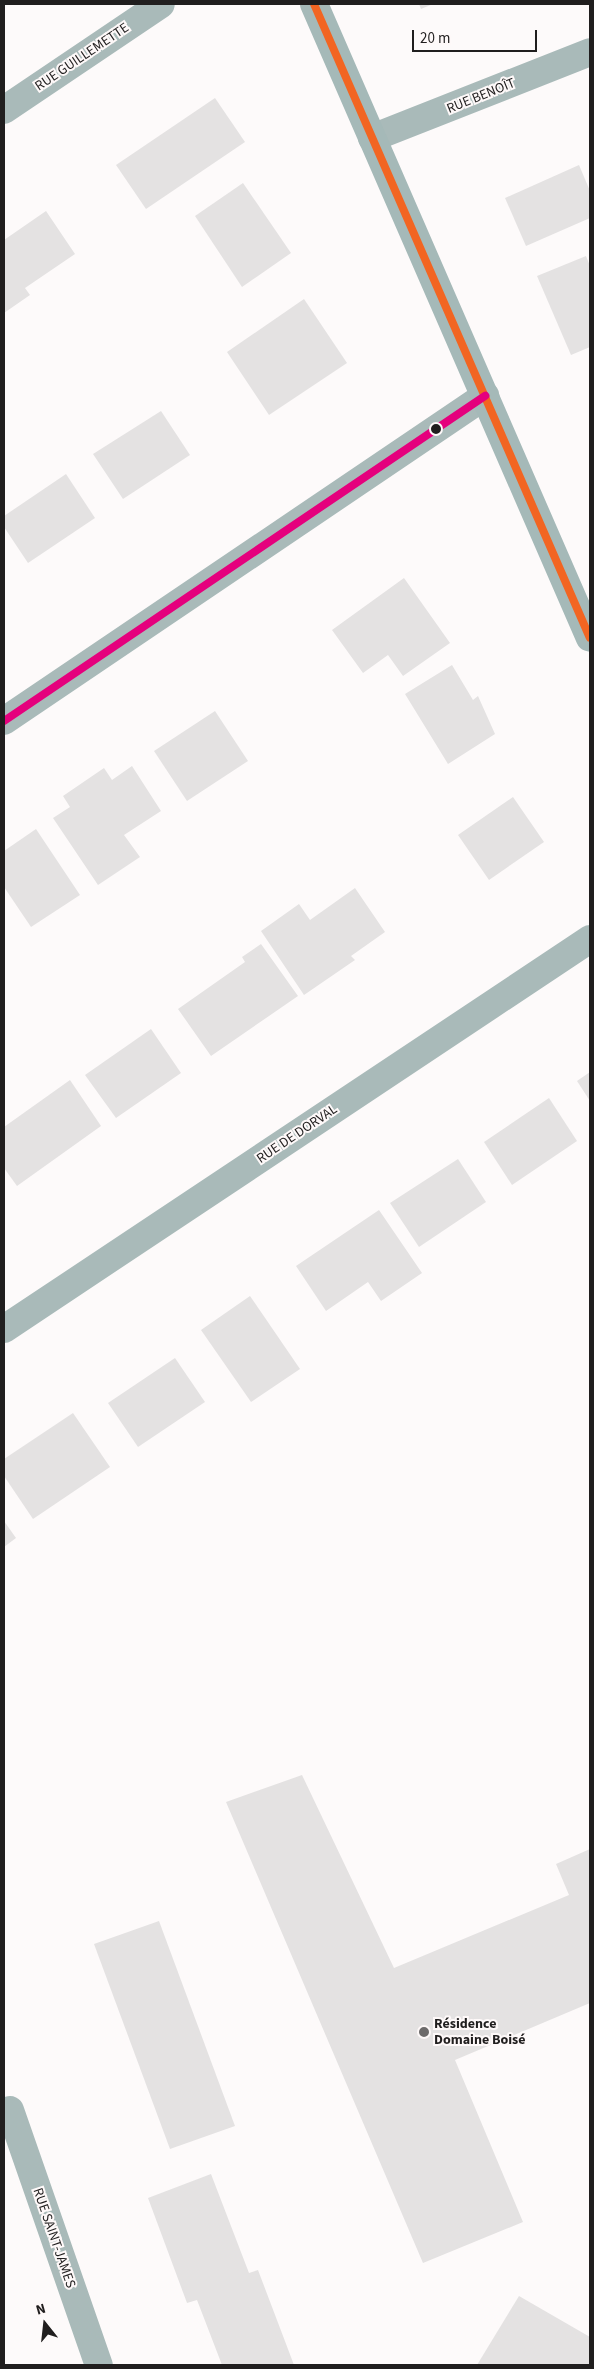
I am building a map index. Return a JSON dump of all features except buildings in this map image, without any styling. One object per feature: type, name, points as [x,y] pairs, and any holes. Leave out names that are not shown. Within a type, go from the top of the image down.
[{"type":"main road","points":[[314,4],[590,638]]},
{"type":"street","name":"RUE GUILLEMETTE","points":[[4,110],[161,4]]},
{"type":"street","name":"RUE BENOÎT","points":[[372,138],[590,52]]},
{"type":"street","points":[[4,721],[485,396]]},
{"type":"street","name":"RUE DE DORVAL","points":[[4,1329],[590,939]]},
{"type":"street","name":"RUE SAINT-JAMES","points":[[10,2110],[99,2365]]},
{"type":"transit line","points":[[314,4],[590,638]]},
{"type":"transit line","points":[[4,721],[485,396]]},
{"type":"place","name":"Résidence Domaine Boisé","points":[[424,2032]]}]
